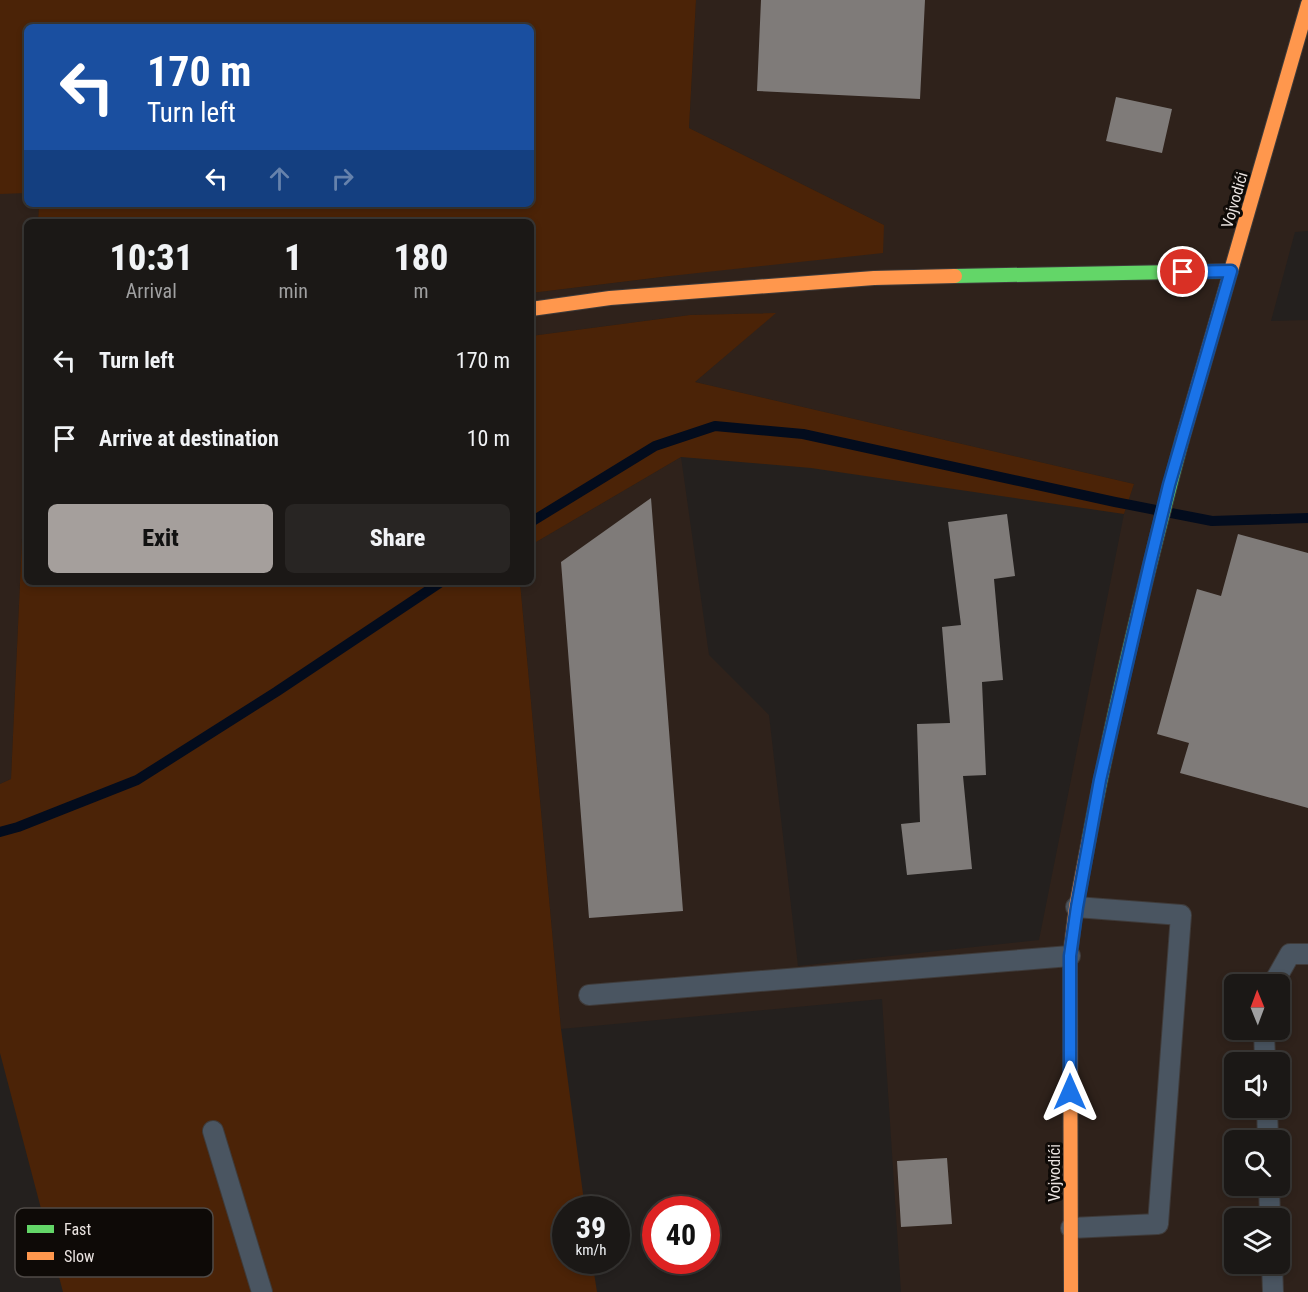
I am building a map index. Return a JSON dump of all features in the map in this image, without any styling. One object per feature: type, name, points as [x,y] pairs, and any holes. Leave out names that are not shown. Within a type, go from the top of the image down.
[{"type":"street","name":"Vojvodići","points":[[1071,1292],[1070,956],[1100,780],[1169,485],[1308,4]]},
{"type":"street","points":[[534,309],[610,298],[874,278],[1231,271]]},
{"type":"lane","points":[[1071,1228],[1158,1224],[1180,915],[1077,907]]},
{"type":"lane","points":[[1279,974],[1290,954],[1308,954]]},
{"type":"lane","points":[[589,995],[1070,956]]},
{"type":"lane","points":[[213,1131],[262,1292]]},
{"type":"lane","points":[[1272,1274],[1273,1292]]},
{"type":"shaded area","points":[[0,0],[24,24],[24,207],[39,207],[38,219],[24,219],[24,495],[11,779],[0,784]]},
{"type":"shaded area","points":[[0,0],[696,0],[689,128],[884,225],[883,253],[534,293],[534,219],[38,219],[39,207],[534,207],[534,24],[24,24],[24,193],[0,194]]},
{"type":"shaded area","points":[[696,0],[1308,0],[1308,231],[1295,232],[1271,321],[1308,320],[1308,1292],[901,1292],[882,999],[561,1029],[520,585],[534,585],[534,543],[681,457],[709,655],[769,715],[798,966],[1039,940],[1124,514],[1134,484],[695,382],[775,313],[690,315],[534,336],[534,293],[670,276],[884,225],[689,128]]},
{"type":"shaded area","points":[[776,313],[695,382],[1134,484],[1124,514],[811,468],[681,457],[534,543],[534,336],[690,315]]},
{"type":"shaded area","points":[[24,495],[24,585],[520,585],[561,1029],[583,1196],[552,1196],[552,1274],[594,1274],[597,1292],[63,1292],[59,1277],[213,1277],[213,1208],[41,1208],[0,1053],[0,784],[11,779]]},
{"type":"building","points":[[761,0],[925,0],[920,99],[757,91]]},
{"type":"building","points":[[1116,97],[1172,109],[1162,153],[1106,141]]},
{"type":"building","points":[[651,498],[683,911],[589,918],[561,562]]},
{"type":"building","points":[[1007,514],[1015,576],[994,579],[1003,680],[982,682],[986,775],[963,776],[972,869],[907,875],[901,824],[920,822],[917,724],[950,723],[942,627],[961,625],[948,522]]},
{"type":"building","points":[[1238,534],[1308,553],[1308,808],[1180,773],[1189,743],[1157,734],[1197,589],[1221,596]]},
{"type":"building","points":[[947,1158],[952,1224],[901,1227],[897,1161]]},
{"type":"waterway","points":[[534,520],[655,446],[715,426],[803,434],[1212,521],[1308,518]]},
{"type":"waterway","points":[[0,832],[137,780],[276,692],[436,585]]},
{"type":"traffic: fast","points":[[955,276],[1231,271]]},
{"type":"traffic: fast","points":[[1089,839],[1132,639],[1182,440]]},
{"type":"traffic: slow","points":[[1182,440],[1308,4]]},
{"type":"traffic: slow","points":[[534,309],[610,298],[874,278],[955,276]]},
{"type":"traffic: slow","points":[[1071,1292],[1070,956],[1076,907],[1089,839]]},
{"type":"route","points":[[1070,1092],[1070,956],[1100,780],[1169,485],[1231,271],[1183,272]]}]
